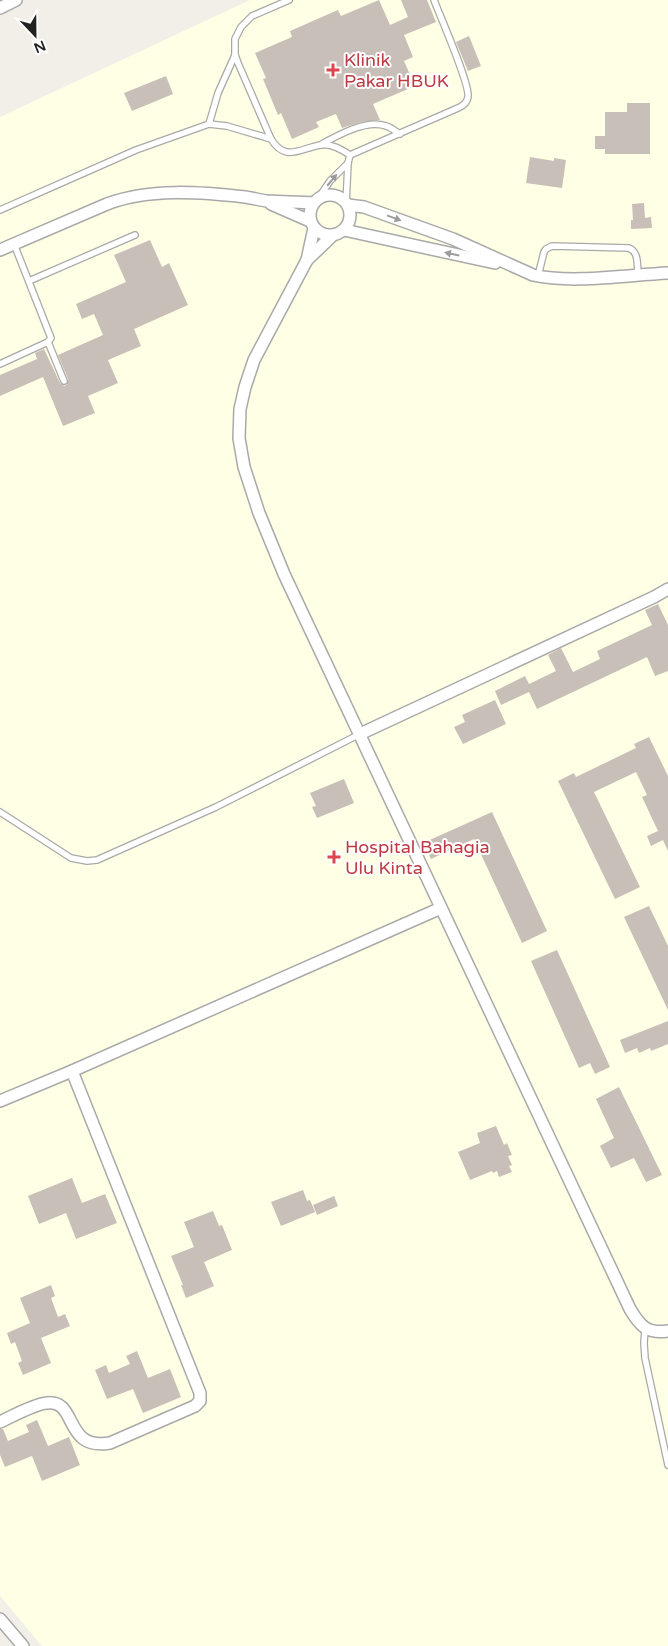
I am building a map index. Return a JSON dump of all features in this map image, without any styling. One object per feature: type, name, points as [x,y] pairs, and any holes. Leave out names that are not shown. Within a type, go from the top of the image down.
[{"type":"street","points":[[0,8],[16,0]]},
{"type":"street","points":[[0,250],[114,201],[141,194],[205,194],[246,197],[265,201],[315,201],[332,195],[343,200],[347,205],[350,218],[344,230],[332,236],[307,260],[254,360],[240,409],[239,438],[244,466],[259,513],[284,574],[630,1309],[640,1325],[645,1329],[653,1332],[668,1331]]},
{"type":"street","points":[[265,201],[312,224],[318,232],[332,236]]},
{"type":"street","points":[[307,260],[312,224],[311,209],[315,201]]},
{"type":"street","points":[[347,205],[364,207],[453,239],[538,276],[564,279],[668,273]]},
{"type":"street","points":[[344,230],[517,267]]},
{"type":"street","points":[[652,274],[668,267]]},
{"type":"street","points":[[360,734],[654,597],[668,588]]},
{"type":"street","points":[[0,1101],[441,908]]},
{"type":"street","points":[[0,1422],[42,1404],[54,1403],[65,1410],[79,1436],[92,1444],[110,1443],[195,1406],[200,1401],[200,1394],[72,1071]]},
{"type":"street","points":[[0,1619],[23,1646]]},
{"type":"lane","points":[[289,0],[252,16],[246,21],[235,39],[236,55],[274,145],[282,151],[295,153],[322,144],[341,133],[368,124],[386,125],[400,134]]},
{"type":"lane","points":[[350,155],[458,108],[468,100],[464,79],[434,0]]},
{"type":"lane","points":[[209,124],[218,93],[236,55]]},
{"type":"lane","points":[[0,210],[136,150],[209,124],[227,126],[271,139]]},
{"type":"lane","points":[[322,144],[338,148],[350,155]]},
{"type":"lane","points":[[347,205],[348,163],[350,155]]},
{"type":"lane","points":[[315,201],[330,181],[348,163]]},
{"type":"lane","points":[[29,281],[135,235]]},
{"type":"lane","points":[[0,364],[50,341],[51,335],[14,244]]},
{"type":"lane","points":[[538,276],[544,252],[552,246],[629,248],[635,252],[638,274]]},
{"type":"lane","points":[[48,342],[64,381]]},
{"type":"lane","points":[[0,812],[71,858],[87,861],[97,860],[216,807],[360,734]]},
{"type":"lane","points":[[645,1329],[645,1358],[668,1465]]},
{"type":"shaded area","name":"Hospital Bahagia Ulu Kinta","points":[[250,0],[668,0],[668,1646],[42,1646],[0,1596],[0,117]]},
{"type":"building","points":[[379,0],[390,25],[408,17],[401,0],[427,0],[436,22],[404,35],[413,57],[404,61],[415,86],[373,104],[380,120],[361,122],[342,128],[336,114],[316,122],[319,127],[292,139],[281,113],[278,115],[263,79],[266,78],[255,53],[292,37],[290,31],[338,10],[341,16]]},
{"type":"building","points":[[469,36],[481,66],[468,71],[456,42]]},
{"type":"building","points":[[166,76],[173,94],[132,111],[124,93]]},
{"type":"building","points":[[627,103],[650,103],[650,154],[605,154],[605,149],[595,149],[595,136],[605,136],[605,112],[627,112]]},
{"type":"building","points":[[530,157],[554,161],[554,158],[566,160],[562,188],[526,183]]},
{"type":"building","points":[[644,203],[645,218],[651,217],[652,228],[631,229],[631,220],[633,220],[632,204]]},
{"type":"building","points":[[150,240],[162,267],[169,263],[188,305],[134,329],[141,346],[108,360],[118,383],[88,396],[95,413],[63,426],[43,377],[0,396],[0,375],[37,359],[35,353],[44,349],[60,383],[64,386],[67,384],[68,379],[58,355],[103,335],[94,314],[82,319],[76,304],[126,282],[114,255]]},
{"type":"building","points":[[658,604],[668,625],[668,671],[655,676],[647,657],[537,709],[529,692],[501,705],[495,691],[525,676],[529,684],[556,671],[548,655],[561,648],[573,672],[600,659],[597,651],[652,625],[645,610]]},
{"type":"building","points":[[495,700],[506,724],[463,744],[454,727],[465,722],[462,715]]},
{"type":"building","points":[[649,737],[668,776],[668,851],[663,840],[651,846],[647,836],[658,831],[642,797],[647,795],[636,772],[594,792],[640,887],[615,899],[558,781],[574,773],[576,777],[636,748],[634,744]]},
{"type":"building","points":[[344,779],[354,803],[317,818],[312,807],[316,806],[310,793]]},
{"type":"building","points":[[492,812],[547,931],[522,943],[474,839],[431,859],[423,843]]},
{"type":"building","points":[[649,906],[668,946],[668,1010],[624,917]]},
{"type":"building","points":[[557,950],[610,1067],[595,1074],[590,1063],[579,1068],[531,961]]},
{"type":"building","points":[[668,1021],[668,1044],[651,1051],[650,1048],[639,1053],[637,1048],[625,1053],[620,1040]]},
{"type":"building","points":[[619,1087],[662,1175],[646,1182],[634,1158],[611,1168],[600,1146],[614,1138],[596,1099]]},
{"type":"building","points":[[496,1126],[504,1145],[507,1143],[512,1155],[508,1156],[512,1165],[509,1166],[512,1172],[499,1177],[497,1171],[493,1173],[492,1171],[470,1180],[458,1152],[480,1143],[477,1133]]},
{"type":"building","points":[[72,1178],[82,1203],[105,1194],[117,1223],[76,1239],[66,1213],[39,1224],[28,1196]]},
{"type":"building","points":[[303,1190],[307,1201],[310,1200],[315,1212],[281,1226],[271,1202]]},
{"type":"building","points":[[334,1196],[338,1206],[317,1215],[313,1205]]},
{"type":"building","points":[[213,1211],[219,1226],[222,1225],[232,1250],[204,1262],[214,1286],[186,1298],[181,1285],[183,1285],[171,1256],[194,1247],[184,1222]]},
{"type":"building","points":[[51,1285],[55,1296],[51,1298],[58,1317],[65,1314],[70,1326],[41,1338],[51,1363],[23,1375],[18,1363],[22,1361],[15,1342],[11,1344],[7,1333],[30,1323],[20,1298]]},
{"type":"building","points":[[137,1351],[148,1378],[170,1369],[181,1397],[143,1413],[133,1389],[107,1399],[95,1370],[106,1365],[109,1373],[130,1364],[126,1356]]},
{"type":"building","points":[[37,1420],[48,1446],[69,1437],[80,1465],[42,1481],[32,1456],[5,1467],[0,1455],[0,1429],[3,1429],[8,1441],[29,1432],[26,1425]]},
{"type":"place","name":"Klinik Pakar HBUK","points":[[333,70]]},
{"type":"place","name":"Hospital Bahagia Ulu Kinta","points":[[334,857]]}]
